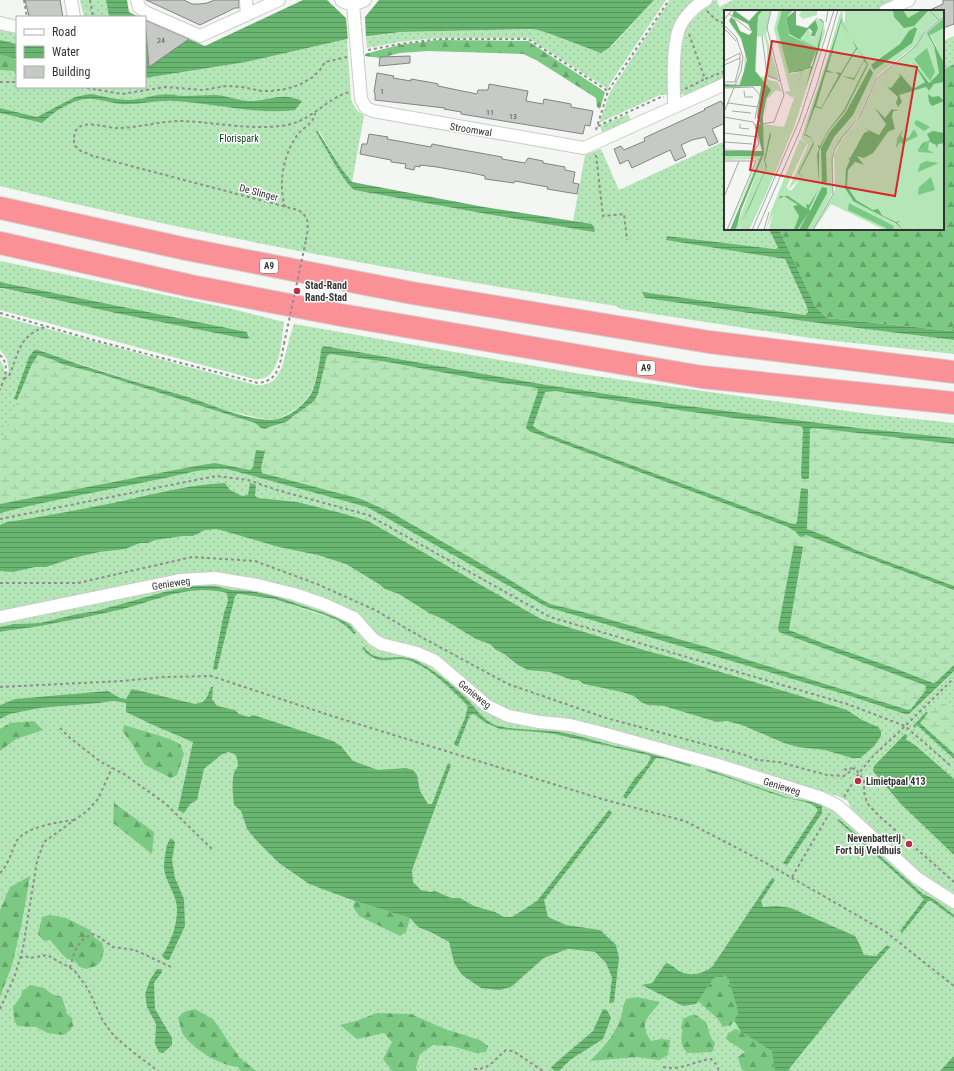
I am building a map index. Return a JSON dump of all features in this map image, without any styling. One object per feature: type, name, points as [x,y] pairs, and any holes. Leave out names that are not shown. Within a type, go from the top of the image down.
[{"type":"highway","name":"A9","points":[[0,208],[186,250],[412,293],[709,342],[954,372]]},
{"type":"highway","name":"A9","points":[[0,243],[206,289],[702,377],[954,403]]},
{"type":"highway","name":"A9","points":[[902,366],[942,359],[954,360]]},
{"type":"street","points":[[71,0],[74,16]]},
{"type":"street","points":[[137,0],[139,6],[147,13],[200,36],[279,0]]},
{"type":"street","points":[[246,0],[247,15]]},
{"type":"street","points":[[340,0],[357,6]]},
{"type":"street","points":[[887,10],[909,0]]},
{"type":"street","points":[[674,107],[675,62],[678,31],[684,20],[700,3],[706,5]]},
{"type":"street","name":"Stroomwal","points":[[357,6],[357,51],[360,90],[363,104],[366,108],[373,112],[584,148],[724,84]]},
{"type":"street","points":[[0,23],[16,27]]},
{"type":"street","name":"Genieweg","points":[[0,617],[181,580],[214,578],[257,585],[294,594],[323,604],[354,618],[373,639],[381,644],[417,653],[435,661],[486,705],[508,716],[539,722],[570,725],[602,733],[718,765],[822,798],[836,805],[917,878],[954,902]]},
{"type":"path","points":[[24,0],[27,16]]},
{"type":"path","points":[[90,0],[93,16]]},
{"type":"path","points":[[669,0],[608,91],[598,126],[661,97],[668,97],[724,71]]},
{"type":"path","points":[[706,5],[715,19],[724,24]]},
{"type":"path","points":[[684,20],[705,79]]},
{"type":"path","points":[[87,88],[122,94],[165,87],[203,90],[227,86],[271,91],[299,85],[313,77],[325,62],[341,59],[357,51],[439,39],[528,39],[608,91]]},
{"type":"path","points":[[0,82],[16,82]]},
{"type":"path","name":"De Slinger","points":[[0,314],[258,383],[273,378],[277,372],[284,344],[306,240],[308,226],[306,216],[298,210],[93,156],[81,151],[74,145],[74,135],[78,128],[88,124],[116,128],[181,121],[249,126],[275,126],[295,123],[306,119],[338,96],[360,90]]},
{"type":"path","points":[[285,207],[281,195],[283,169],[297,136],[314,118],[315,113]]},
{"type":"path","points":[[592,144],[596,154],[603,216],[624,214],[627,240]]},
{"type":"path","points":[[4,379],[10,376],[18,350],[24,341],[38,329],[46,326]]},
{"type":"path","points":[[0,355],[7,367],[0,390]]},
{"type":"path","points":[[0,520],[216,476],[248,480],[277,490],[368,515],[550,617],[847,704],[905,726],[952,767]]},
{"type":"path","points":[[0,687],[122,681],[164,677],[211,676],[332,716],[602,799],[685,821],[792,878],[886,932],[954,986]]},
{"type":"path","points":[[792,878],[836,805],[874,754],[954,678]]},
{"type":"path","points":[[60,728],[87,752],[101,762],[124,774],[166,804],[213,850]]},
{"type":"path","points":[[0,1008],[15,975],[20,958],[37,860],[44,842],[87,811],[98,800],[112,768]]},
{"type":"path","points":[[844,770],[854,768]]},
{"type":"path","points":[[860,773],[864,781],[864,792],[867,803],[878,815],[954,882]]},
{"type":"path","points":[[0,873],[6,867],[17,840],[31,830],[49,824],[74,820]]},
{"type":"path","points":[[70,968],[73,956],[81,940],[93,934],[113,947],[135,950],[171,967]]},
{"type":"path","points":[[20,958],[25,956],[30,958],[47,955],[74,970],[88,989],[103,1021],[114,1036],[132,1052],[158,1071]]},
{"type":"path","points":[[474,1069],[482,1069],[490,1065],[506,1050],[513,1051],[543,1071]]},
{"type":"path","points":[[663,1067],[670,1069],[691,1066],[711,1059],[716,1064],[719,1071]]},
{"type":"green space","points":[[80,0],[106,0],[109,16],[84,16]]},
{"type":"green space","points":[[654,0],[666,0],[609,85],[608,89],[528,38],[436,38],[399,42],[367,48],[366,37],[400,32],[534,29],[611,47]]},
{"type":"green space","points":[[670,0],[693,0],[694,2],[676,21],[673,28],[667,95],[660,95],[599,123],[610,92]]},
{"type":"green space","points":[[717,0],[719,7],[733,0],[899,0],[876,10],[724,10],[724,78],[686,95],[680,94],[678,90],[682,45],[686,25],[694,19],[706,5]]},
{"type":"green space","points":[[0,27],[16,31],[16,44],[0,40]]},
{"type":"green space","points":[[954,36],[954,64],[944,69],[944,41]]},
{"type":"green space","name":"Florispark","points":[[347,39],[351,98],[356,108],[364,116],[352,182],[341,168],[319,131],[316,132],[339,171],[354,190],[394,197],[592,224],[573,221],[585,155],[601,149],[619,190],[724,141],[724,230],[769,230],[778,248],[775,249],[667,236],[785,259],[808,312],[805,315],[645,298],[825,324],[954,340],[954,354],[817,339],[621,309],[616,306],[384,267],[230,237],[0,186],[0,113],[41,123],[37,117],[0,108],[0,55],[16,59],[16,88],[146,88],[146,78],[246,62]]},
{"type":"green space","points":[[439,40],[528,41],[605,92],[600,109],[597,107],[596,98],[536,60],[523,54],[428,51],[400,53],[380,58],[365,56],[365,54],[399,45]]},
{"type":"green space","points":[[0,55],[16,59],[16,74],[14,71],[0,70]]},
{"type":"green space","points":[[954,64],[954,321],[952,331],[827,318],[815,306],[779,230],[944,230],[944,69]]},
{"type":"green space","points":[[628,114],[631,121],[603,133],[600,126]]},
{"type":"green space","points":[[0,261],[228,308],[284,322],[278,360],[270,375],[263,379],[254,379],[0,310],[0,288],[204,329],[246,339],[249,335],[247,332],[0,282]]},
{"type":"green space","points":[[0,316],[256,385],[269,383],[278,375],[283,364],[294,324],[581,374],[869,414],[954,423],[954,438],[907,434],[680,405],[547,385],[324,346],[321,349],[321,356],[313,390],[305,401],[295,410],[280,418],[270,420],[225,410],[38,350],[34,351],[26,379],[38,355],[255,423],[537,388],[954,442],[954,899],[939,890],[881,842],[850,807],[848,801],[837,796],[563,719],[525,714],[508,709],[492,702],[437,658],[380,639],[362,620],[235,577],[0,613],[0,360],[4,367],[4,371],[9,372],[7,359],[0,350]]},
{"type":"green space","points":[[330,354],[387,362],[488,381],[537,388],[538,391],[526,428],[529,431],[788,527],[795,531],[799,536],[802,537],[806,535],[954,590],[954,665],[935,683],[933,683],[788,630],[803,547],[794,545],[778,629],[779,632],[926,686],[926,690],[911,709],[908,710],[710,648],[550,604],[390,512],[361,499],[262,473],[261,468],[265,451],[255,454],[253,467],[250,470],[215,463],[0,504],[0,443],[32,364],[38,355],[62,364],[100,374],[255,423],[261,428],[286,422],[294,417],[318,394],[327,356]]},
{"type":"green space","points":[[547,391],[556,391],[802,427],[802,479],[809,478],[810,429],[814,428],[954,444],[954,586],[807,529],[808,489],[795,524],[537,429],[533,426],[535,417],[540,402]]},
{"type":"green space","points":[[184,582],[214,582],[242,586],[328,608],[359,628],[370,646],[426,661],[492,714],[567,728],[825,801],[954,906],[954,915],[934,899],[923,894],[839,819],[838,821],[920,894],[954,918],[954,1071],[785,1071],[777,1046],[740,1032],[773,1051],[775,1071],[0,1071],[0,719],[10,714],[40,708],[113,701],[126,703],[126,712],[190,738],[193,742],[200,783],[204,769],[220,755],[228,752],[235,754],[238,762],[237,769],[241,811],[247,829],[279,863],[309,884],[410,918],[423,929],[449,942],[454,963],[462,975],[481,988],[511,987],[544,958],[568,949],[595,952],[606,963],[612,978],[609,1003],[618,971],[618,954],[603,938],[514,921],[421,890],[238,713],[126,699],[43,697],[15,699],[0,705],[0,632],[84,617],[198,589],[218,590],[227,593],[274,599],[337,620],[354,634],[339,618],[272,595],[251,591],[232,590],[215,586],[193,586],[164,592],[96,611],[40,623],[13,624],[0,627],[0,622]],"holes":[[[364,647],[375,656],[387,658],[408,658],[415,660],[468,700],[482,716],[447,685],[418,664],[402,660],[373,659],[362,648]]]},
{"type":"green space","points":[[942,701],[954,712],[954,754],[919,723],[934,706]]},
{"type":"green space","points":[[34,721],[43,730],[16,739],[0,751],[0,729],[10,723]]},
{"type":"green space","points":[[124,725],[167,738],[180,744],[184,754],[177,775],[171,778],[145,765],[123,732]]},
{"type":"green space","points":[[114,803],[154,832],[152,854],[113,823]]},
{"type":"green space","points":[[30,876],[21,927],[12,965],[0,997],[0,910],[10,887]]},
{"type":"green space","points":[[355,901],[410,918],[406,932],[400,936],[359,916],[353,907]]},
{"type":"green space","points":[[50,915],[66,918],[90,930],[94,937],[102,943],[104,950],[101,961],[96,966],[86,969],[80,967],[75,961],[67,959],[50,940],[44,941],[38,934],[42,917]]},
{"type":"green space","points":[[721,974],[728,978],[738,1014],[731,1025],[723,1027],[718,1019],[698,1001],[713,979]]},
{"type":"green space","points":[[31,985],[44,988],[52,994],[62,997],[67,1014],[72,1018],[73,1026],[69,1031],[63,1035],[48,1033],[36,1027],[17,1026],[14,1019],[13,1007],[21,996],[22,991]]},
{"type":"green space","points":[[637,997],[660,1002],[648,1016],[645,1029],[651,1041],[661,1039],[670,1040],[668,1055],[659,1060],[637,1057],[590,1061],[604,1046],[615,1030],[621,1017],[626,999]]},
{"type":"green space","points":[[195,1009],[213,1019],[239,1057],[256,1071],[241,1071],[238,1067],[216,1060],[189,1042],[183,1034],[178,1018],[183,1013]]},
{"type":"green space","points":[[377,1013],[411,1014],[445,1029],[480,1040],[488,1046],[486,1052],[476,1053],[452,1046],[433,1045],[420,1054],[416,1067],[417,1071],[392,1071],[383,1059],[392,1042],[384,1033],[357,1039],[340,1025]]},
{"type":"green space","points":[[691,1015],[696,1015],[706,1022],[710,1035],[715,1044],[712,1052],[687,1053],[683,1048],[681,1040],[683,1031],[681,1028],[683,1019]]},
{"type":"green space","points":[[736,1029],[773,1051],[775,1071],[744,1071],[741,1068],[738,1057],[745,1052],[726,1039],[728,1033]]},
{"type":"water","points":[[106,0],[127,0],[129,12],[137,16],[109,16]]},
{"type":"water","points":[[303,0],[327,0],[346,18],[365,17],[379,0],[654,0],[610,47],[601,53],[534,29],[400,32],[347,39],[246,62],[146,78],[146,33],[149,67],[189,39],[205,46]]},
{"type":"water","points":[[0,40],[16,44],[16,59],[0,55]]},
{"type":"water","points":[[90,94],[114,99],[129,100],[165,94],[184,96],[218,95],[248,101],[288,97],[302,101],[295,110],[265,111],[189,102],[163,101],[124,104],[86,99],[79,100],[66,106],[42,123],[0,113],[0,108],[37,117],[75,97]]},
{"type":"water","points":[[317,130],[341,168],[352,182],[484,207],[592,224],[595,230],[594,232],[354,190],[344,179],[334,163],[316,132]]},
{"type":"water","points":[[769,230],[779,230],[815,306],[827,318],[952,331],[954,321],[954,340],[825,324],[645,298],[642,292],[805,315],[808,312],[807,307],[785,259],[666,240],[667,236],[775,249],[778,248]]},
{"type":"water","points":[[0,282],[247,332],[249,338],[246,339],[116,313],[0,288]]},
{"type":"water","points":[[324,346],[547,385],[680,405],[858,428],[954,438],[954,444],[814,428],[810,429],[809,478],[802,479],[803,430],[802,427],[799,426],[726,417],[556,391],[545,392],[533,426],[547,434],[789,523],[795,524],[797,522],[801,488],[808,489],[807,529],[856,550],[954,586],[954,590],[806,535],[802,537],[799,536],[795,531],[788,527],[529,431],[526,428],[538,391],[537,388],[488,381],[387,362],[330,354],[327,356],[318,394],[314,401],[286,422],[265,429],[261,428],[255,423],[100,374],[62,364],[38,355],[32,364],[17,400],[14,399],[29,357],[34,350],[38,350],[240,415],[260,419],[276,419],[295,411],[310,396],[316,381],[321,349]]},
{"type":"water","points":[[256,450],[265,451],[261,468],[262,473],[361,499],[390,512],[550,604],[710,648],[908,710],[911,709],[926,690],[926,686],[779,632],[778,629],[794,545],[803,547],[789,630],[933,683],[935,683],[954,665],[954,671],[909,714],[905,714],[844,694],[547,607],[367,507],[227,469],[209,469],[191,472],[0,513],[0,504],[196,466],[215,463],[250,470],[253,467]]},
{"type":"water","points":[[225,483],[230,490],[242,496],[248,495],[250,483],[256,485],[255,496],[258,498],[297,502],[368,521],[541,619],[847,710],[862,720],[878,727],[881,731],[881,736],[874,746],[860,758],[852,758],[825,750],[798,747],[784,743],[742,725],[727,721],[717,722],[664,706],[648,705],[641,702],[634,696],[584,684],[578,680],[572,680],[550,672],[528,670],[496,650],[490,644],[476,639],[443,619],[429,613],[399,594],[385,589],[346,564],[318,555],[279,547],[217,529],[205,530],[193,536],[155,540],[148,543],[140,543],[125,549],[99,552],[73,558],[46,567],[35,567],[13,572],[0,571],[0,525],[7,522],[47,516],[183,488]]},
{"type":"water","points":[[193,586],[215,586],[232,590],[251,591],[272,595],[339,618],[350,625],[356,633],[354,634],[337,620],[319,613],[274,599],[238,594],[235,596],[217,670],[213,669],[224,613],[228,601],[227,593],[213,590],[184,592],[88,617],[0,632],[0,627],[13,624],[40,623],[96,611],[164,592]]},
{"type":"water","points":[[364,647],[370,653],[382,658],[410,658],[424,665],[437,673],[455,688],[482,716],[493,724],[507,728],[551,731],[573,735],[672,759],[691,765],[691,767],[665,759],[656,758],[626,799],[623,796],[635,778],[647,765],[651,757],[648,755],[550,733],[500,729],[486,723],[474,714],[470,715],[458,746],[456,746],[454,744],[465,718],[468,706],[442,681],[421,666],[406,660],[375,659],[362,648]]},
{"type":"water","points":[[211,687],[213,687],[212,699],[217,706],[235,710],[239,714],[249,717],[253,715],[333,741],[341,746],[353,761],[378,770],[406,768],[413,770],[417,775],[420,791],[428,804],[432,804],[448,763],[451,765],[412,870],[413,882],[421,890],[430,892],[435,891],[451,898],[460,898],[474,906],[495,912],[504,917],[512,917],[537,901],[609,810],[612,813],[544,900],[548,917],[566,925],[600,930],[616,945],[619,958],[614,1002],[609,1003],[612,978],[606,963],[595,952],[568,949],[544,958],[511,987],[499,990],[481,988],[462,975],[454,963],[449,942],[418,927],[410,918],[355,901],[309,884],[279,863],[247,829],[241,811],[234,805],[233,778],[238,765],[235,754],[228,752],[221,755],[204,769],[197,800],[190,804],[184,813],[178,810],[193,742],[126,712],[126,703],[113,701],[40,708],[10,714],[0,719],[0,705],[15,699],[108,691],[120,698],[126,699],[132,689],[195,704],[203,702]]},
{"type":"water","points":[[926,712],[928,713],[920,723],[954,754],[954,759],[917,725],[915,728],[913,726]]},
{"type":"water","points":[[905,734],[908,736],[905,739],[915,745],[954,779],[954,855],[901,804],[873,771],[874,766]]},
{"type":"water","points":[[707,769],[789,798],[813,802],[822,806],[822,813],[787,865],[783,863],[817,812],[818,810],[816,807],[806,802],[792,799],[771,793],[707,771]]},
{"type":"water","points":[[839,819],[923,894],[934,899],[954,915],[954,918],[931,901],[928,901],[902,933],[900,931],[924,899],[837,820]]},
{"type":"water","points":[[171,838],[175,842],[172,860],[175,878],[184,899],[185,926],[169,960],[166,960],[162,956],[173,934],[177,909],[164,868],[166,849]]},
{"type":"water","points":[[772,878],[775,880],[761,901],[763,907],[777,906],[791,908],[855,936],[864,955],[876,956],[887,945],[890,947],[851,992],[789,1069],[789,1071],[775,1071],[772,1051],[741,1032],[734,1020],[738,1014],[728,978],[721,974],[713,979],[696,1004],[683,1006],[642,985],[652,983],[666,963],[683,973],[688,974],[700,973],[712,967]]},
{"type":"water","points":[[157,969],[161,969],[162,972],[154,983],[155,1009],[172,1038],[172,1045],[163,1053],[159,1052],[155,1044],[156,1024],[147,1007],[145,994],[150,980]]},
{"type":"water","points":[[603,1009],[607,1010],[611,1018],[603,1039],[570,1060],[559,1071],[554,1071],[551,1067],[593,1031]]},
{"type":"water","points":[[954,1056],[954,1071],[940,1071],[953,1057]]},
{"type":"pier","points":[[365,17],[366,39],[348,41],[346,18]]},
{"type":"building","points":[[25,0],[60,0],[63,16],[29,16]]},
{"type":"building","points":[[146,0],[184,0],[192,4],[200,4],[215,0],[239,0],[239,8],[235,8],[200,25]]},
{"type":"building","points":[[943,0],[954,0],[954,24],[944,28],[944,10],[930,10],[943,4]]},
{"type":"building","points":[[146,20],[189,39],[149,67]]},
{"type":"building","points":[[410,56],[410,63],[379,66],[380,57]]},
{"type":"building","points":[[377,73],[394,76],[393,78],[434,83],[438,84],[438,86],[477,94],[478,90],[488,90],[489,84],[528,91],[526,101],[543,104],[544,99],[571,104],[571,107],[593,111],[590,126],[585,125],[583,134],[461,114],[461,112],[444,109],[445,108],[375,100],[374,92]]},
{"type":"building","points":[[721,101],[724,106],[724,123],[712,129],[718,142],[709,146],[705,137],[692,140],[681,145],[686,156],[675,161],[670,150],[632,168],[628,160],[620,164],[614,149],[621,146],[624,150],[645,141],[644,138],[705,110],[704,109]]},
{"type":"building","points":[[369,134],[431,147],[432,144],[502,157],[502,159],[525,163],[528,158],[543,161],[543,163],[565,167],[565,170],[575,172],[573,183],[579,184],[577,194],[547,189],[548,187],[515,181],[514,183],[485,179],[485,176],[477,174],[437,167],[420,165],[420,167],[415,166],[414,170],[405,168],[406,164],[391,162],[391,160],[360,154],[362,144],[367,144]]},
{"type":"place","name":"Stad-Rand Rand-Stad","points":[[297,291]]},
{"type":"place","name":"Limietpaal 413","points":[[858,781]]},
{"type":"place","name":"Nevenbatterij Fort bij Veldhuis","points":[[909,844]]}]
